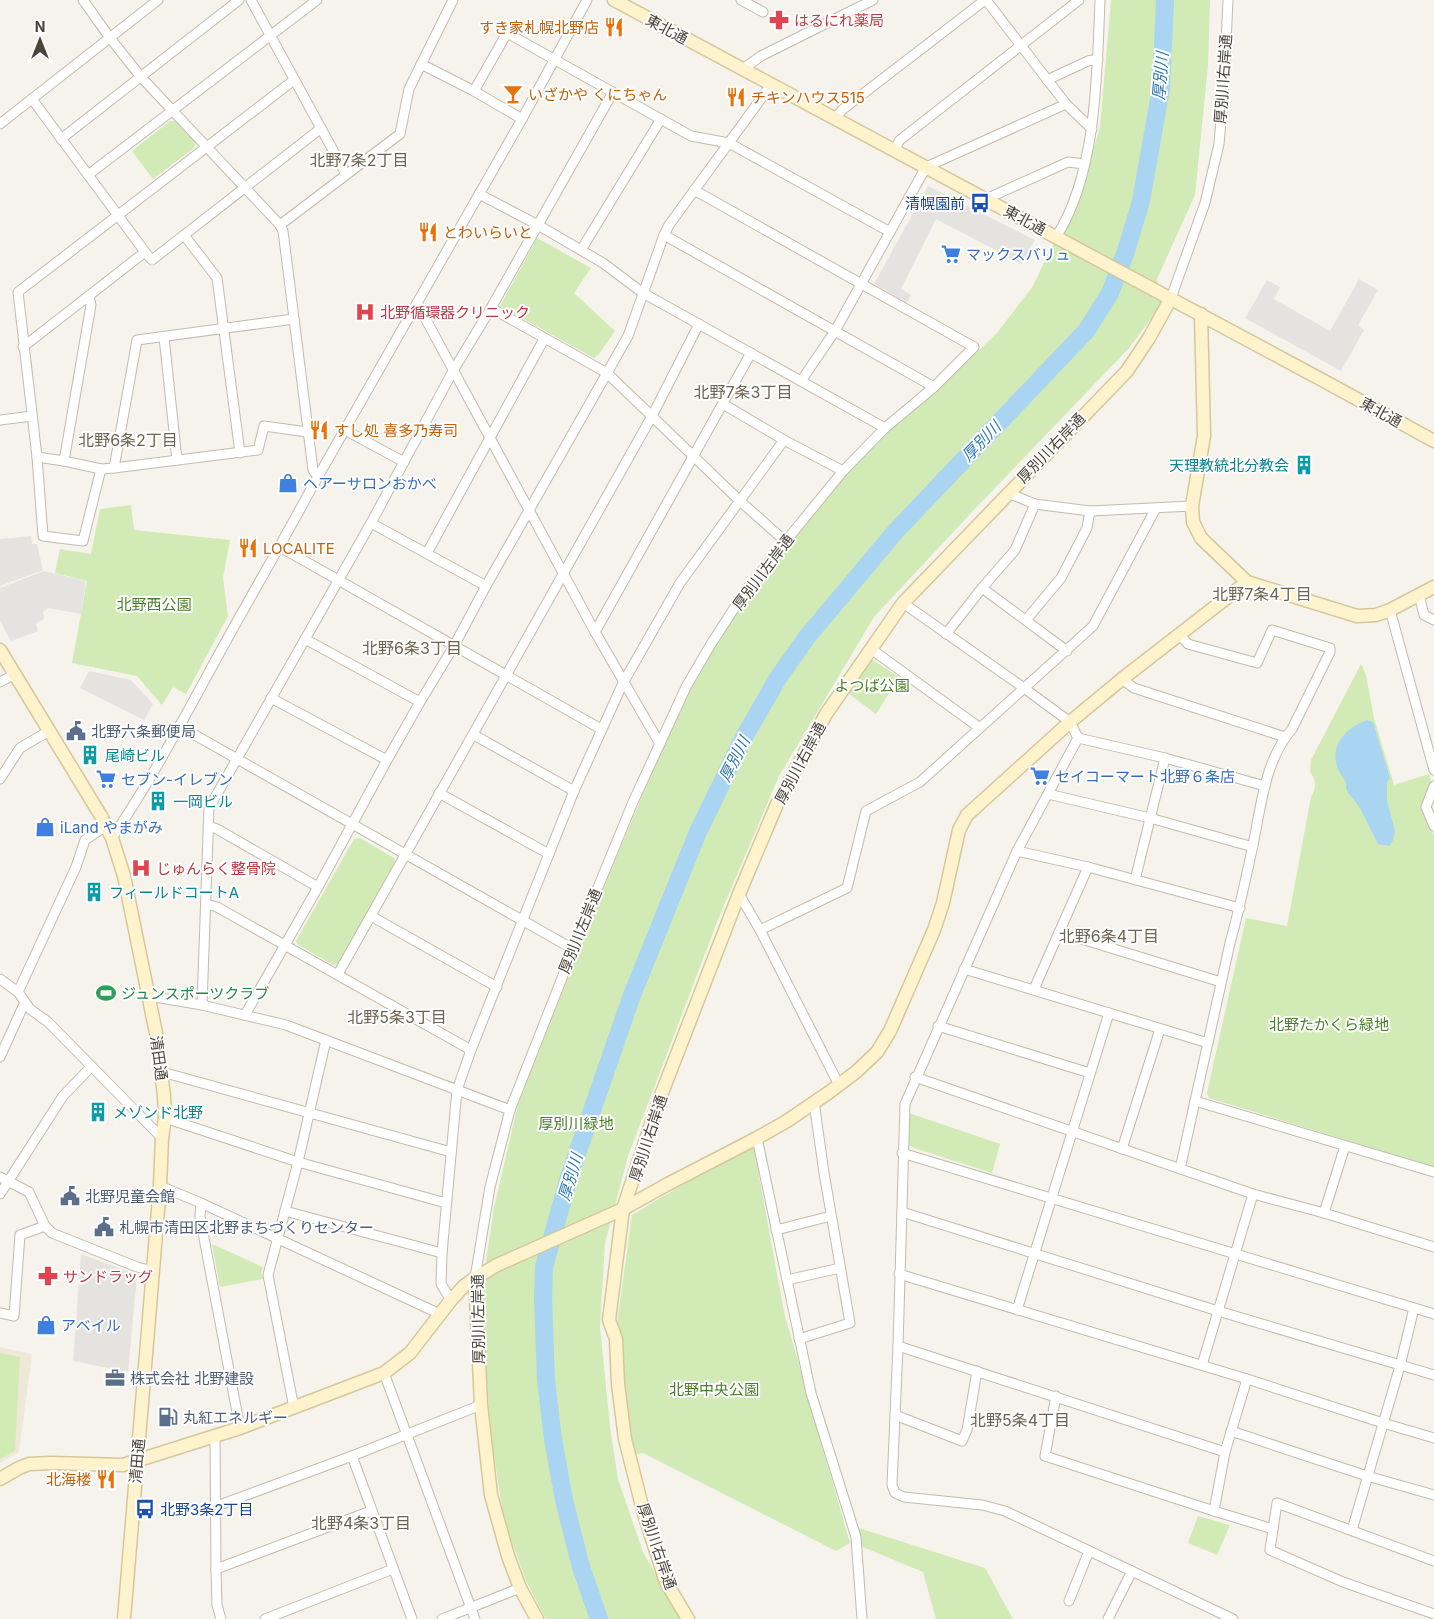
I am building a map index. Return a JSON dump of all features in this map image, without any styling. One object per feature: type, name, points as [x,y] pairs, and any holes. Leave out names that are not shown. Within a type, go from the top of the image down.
[{"type":"street","points":[[83,0],[141,77],[174,110],[280,225],[283,231],[307,432],[313,470],[318,477]]},
{"type":"street","points":[[0,124],[158,0]]},
{"type":"street","points":[[61,139],[238,0]]},
{"type":"street","points":[[251,0],[346,174]]},
{"type":"street","points":[[88,175],[317,0]]},
{"type":"street","points":[[280,225],[400,134],[409,89],[453,0]]},
{"type":"street","points":[[112,838],[179,726],[522,119],[587,0]]},
{"type":"street","name":"東北通","points":[[614,0],[1172,298],[1434,441]]},
{"type":"street","points":[[741,0],[763,12]]},
{"type":"street","points":[[743,69],[761,56],[874,0]]},
{"type":"street","points":[[835,119],[842,110],[985,0],[1066,104],[1092,129]]},
{"type":"street","points":[[894,150],[900,140],[1080,0]]},
{"type":"street","points":[[1056,237],[1063,227],[1074,199],[1092,129],[1098,59],[1100,0]]},
{"type":"street","name":"厚別川右岸通","points":[[688,1619],[666,1582],[631,1462],[620,1410],[616,1339],[609,1320],[623,1209],[658,1103],[739,894],[777,804],[826,714],[903,603],[1127,371],[1172,298],[1205,203],[1218,144],[1224,85],[1228,0]]},
{"type":"street","points":[[474,91],[507,33],[691,136],[729,143],[890,232]]},
{"type":"street","points":[[1047,80],[1088,61],[1098,59]]},
{"type":"street","points":[[421,64],[474,91],[522,119]]},
{"type":"street","points":[[101,469],[83,541],[44,536],[18,292],[294,80]]},
{"type":"street","points":[[244,1015],[285,946],[387,760],[454,646],[628,336],[664,235],[669,226],[771,85]]},
{"type":"street","points":[[202,1005],[209,808],[371,523],[453,371],[491,308],[613,92]]},
{"type":"street","points":[[32,99],[152,260],[244,186],[320,129]]},
{"type":"street","points":[[802,381],[835,331],[926,167],[1066,104]]},
{"type":"street","points":[[581,250],[662,120]]},
{"type":"street","points":[[986,199],[1068,162],[1084,164]]},
{"type":"street","points":[[694,190],[862,284]]},
{"type":"street","points":[[479,194],[538,225],[603,263],[643,293],[885,428]]},
{"type":"street","points":[[184,235],[217,278],[240,452]]},
{"type":"street","points":[[664,235],[934,387]]},
{"type":"street","points":[[23,347],[145,252]]},
{"type":"street","name":"厚別川左岸通","points":[[537,1619],[520,1588],[508,1556],[491,1495],[481,1405],[476,1278],[490,1187],[510,1110],[633,802],[686,686],[746,590],[843,471],[885,428],[934,387],[974,347],[862,284]]},
{"type":"street","points":[[64,461],[90,305],[89,296]]},
{"type":"street","points":[[417,303],[623,683],[660,744]]},
{"type":"street","points":[[491,308],[606,373],[740,501],[785,541]]},
{"type":"street","points":[[1201,314],[1204,436],[1192,506],[1193,522],[1201,538],[1248,582],[1357,616],[1376,615],[1390,610],[1434,586]]},
{"type":"street","points":[[114,468],[137,340],[224,330],[294,319]]},
{"type":"street","points":[[338,974],[652,416],[699,324]]},
{"type":"street","points":[[164,337],[177,460]]},
{"type":"street","points":[[427,553],[544,339]]},
{"type":"street","points":[[595,632],[752,353]]},
{"type":"street","points":[[723,404],[784,440],[843,471]]},
{"type":"street","points":[[0,420],[32,416]]},
{"type":"street","points":[[37,457],[101,469],[114,468],[258,450],[264,426],[307,432]]},
{"type":"street","points":[[345,430],[404,462]]},
{"type":"street","points":[[451,1300],[440,1284],[446,1203],[457,1090],[471,1050],[574,791],[623,683],[680,583],[784,440]]},
{"type":"street","points":[[1008,493],[1035,504],[1090,511],[1192,506]]},
{"type":"street","points":[[946,634],[1015,550],[1035,504]]},
{"type":"street","points":[[760,930],[847,888],[866,811],[920,782],[1094,626],[1156,508]]},
{"type":"street","points":[[1026,620],[1060,578],[1086,528],[1090,511]]},
{"type":"street","points":[[371,523],[486,586]]},
{"type":"street","points":[[280,547],[601,729]]},
{"type":"street","points":[[0,1479],[29,1464],[123,1465],[240,1428],[384,1373],[410,1353],[451,1300],[464,1286],[476,1278],[508,1260],[623,1209],[757,1138],[839,1086],[877,1052],[890,1031],[934,930],[943,903],[959,830],[967,815],[1122,678],[1248,582]]},
{"type":"street","points":[[982,588],[1067,651]]},
{"type":"street","points":[[1419,595],[1424,615],[1434,620]]},
{"type":"street","points":[[903,603],[1070,722],[1078,738]]},
{"type":"street","points":[[1390,610],[1434,770]]},
{"type":"street","points":[[1179,634],[1188,644],[1257,663],[1272,630],[1330,648],[1330,652],[1292,729],[1285,737],[1274,758],[1265,786],[1240,908],[1221,982],[1180,1169]]},
{"type":"street","points":[[305,639],[420,702]]},
{"type":"street","points":[[871,649],[980,728]]},
{"type":"street","name":"清田通","points":[[0,650],[112,838],[124,876],[149,996],[162,1072],[165,1118],[162,1138],[154,1271],[124,1619]]},
{"type":"street","points":[[0,682],[15,674]]},
{"type":"street","points":[[1122,678],[1134,688],[1285,737]]},
{"type":"street","points":[[271,698],[387,760]]},
{"type":"street","points":[[179,726],[573,949]]},
{"type":"street","points":[[0,778],[20,748],[49,731]]},
{"type":"street","points":[[474,735],[574,791]]},
{"type":"street","points":[[1078,738],[1165,758],[1265,786]]},
{"type":"street","points":[[1078,738],[1017,851],[904,1104],[898,1346],[892,1484],[895,1492],[904,1497],[982,1505],[1005,1511],[1231,1619]]},
{"type":"street","points":[[1135,880],[1165,758]]},
{"type":"street","points":[[1434,786],[1426,807],[1434,826]]},
{"type":"street","points":[[439,793],[549,854]]},
{"type":"street","points":[[1048,794],[1150,818],[1253,846]]},
{"type":"street","points":[[18,992],[76,867],[85,840],[106,826]]},
{"type":"street","points":[[208,826],[217,829],[318,887]]},
{"type":"street","points":[[1017,851],[1088,867],[1240,908]]},
{"type":"street","points":[[1034,989],[1088,867]]},
{"type":"street","points":[[739,894],[760,930],[839,1086]]},
{"type":"street","points":[[206,904],[217,907],[471,1050]]},
{"type":"street","points":[[371,916],[497,987]]},
{"type":"street","points":[[1059,932],[1221,982]]},
{"type":"street","points":[[964,969],[1208,1043]]},
{"type":"street","points":[[0,979],[18,992],[30,1009],[48,1022],[162,1138]]},
{"type":"street","points":[[149,996],[202,1005],[286,1025],[510,1110]]},
{"type":"street","points":[[0,1057],[25,1002]]},
{"type":"street","points":[[1017,1310],[1109,1013]]},
{"type":"street","points":[[938,1026],[1090,1073]]},
{"type":"street","points":[[1122,1149],[1160,1029]]},
{"type":"street","points":[[294,1408],[268,1275],[298,1162],[326,1040]]},
{"type":"street","points":[[0,1194],[63,1096],[90,1066]]},
{"type":"street","points":[[162,1072],[451,1152]]},
{"type":"street","points":[[915,1078],[1253,1194],[1324,1213],[1434,1247]]},
{"type":"street","points":[[1195,1101],[1434,1172]]},
{"type":"street","points":[[799,1338],[850,1323],[831,1216],[814,1102]]},
{"type":"street","points":[[165,1118],[298,1162],[446,1203]]},
{"type":"street","points":[[757,1138],[799,1338],[820,1425],[856,1537],[862,1619]]},
{"type":"street","points":[[1324,1213],[1345,1146]]},
{"type":"street","points":[[902,1153],[1434,1314]]},
{"type":"street","points":[[0,1176],[29,1192],[45,1226],[52,1233],[137,1267],[154,1271]]},
{"type":"street","points":[[160,1186],[201,1203],[440,1314]]},
{"type":"street","points":[[1202,1365],[1253,1194]]},
{"type":"street","points":[[201,1203],[200,1217],[240,1428]]},
{"type":"street","points":[[285,1210],[442,1253]]},
{"type":"street","points":[[902,1212],[1218,1311],[1434,1375]]},
{"type":"street","points":[[776,1230],[831,1216]]},
{"type":"street","points":[[0,1313],[14,1316],[20,1235],[45,1226]]},
{"type":"street","points":[[787,1280],[840,1268]]},
{"type":"street","points":[[900,1274],[1247,1378],[1434,1438]]},
{"type":"street","points":[[1352,1530],[1400,1366],[1414,1308]]},
{"type":"street","points":[[898,1346],[1225,1452]]},
{"type":"street","points":[[895,1415],[962,1441],[967,1430],[977,1371]]},
{"type":"street","points":[[384,1373],[475,1619]]},
{"type":"street","points":[[1214,1511],[1225,1452],[1247,1378]]},
{"type":"street","points":[[1056,1396],[1045,1456],[1273,1529]]},
{"type":"street","points":[[216,1506],[352,1456],[481,1405]]},
{"type":"street","points":[[1231,1431],[1367,1476],[1434,1495]]},
{"type":"street","points":[[215,1436],[217,1605],[221,1619]]},
{"type":"street","points":[[352,1456],[412,1619]]},
{"type":"street","points":[[1434,1561],[1277,1503],[1270,1550],[1343,1582],[1434,1614]]},
{"type":"street","points":[[216,1568],[371,1511]]},
{"type":"street","points":[[1069,1601],[1089,1551]]},
{"type":"street","points":[[265,1619],[393,1569]]},
{"type":"street","points":[[1108,1619],[1132,1571]]},
{"type":"street","points":[[442,1619],[520,1588]]},
{"type":"shaded area","points":[[928,186],[1035,240],[1022,264],[936,219],[901,289],[911,295],[907,303],[874,284]]},
{"type":"shaded area","points":[[1359,279],[1378,290],[1358,325],[1364,330],[1341,371],[1245,318],[1267,280],[1280,287],[1274,299],[1330,331]]},
{"type":"shaded area","points":[[31,536],[32,544],[37,544],[43,570],[0,586],[0,539]]},
{"type":"shaded area","points":[[44,571],[86,581],[81,614],[48,608],[43,612],[44,619],[36,623],[38,631],[11,641],[0,621],[0,588]]},
{"type":"shaded area","points":[[89,671],[131,680],[153,704],[144,720],[80,688]]},
{"type":"shaded area","points":[[81,1254],[137,1275],[128,1372],[73,1361]]},
{"type":"shaded area","points":[[0,1347],[32,1354],[19,1452],[0,1463]]},
{"type":"green space","name":"厚別川緑地","points":[[1111,0],[1210,0],[1208,66],[1195,195],[1157,279],[1162,303],[1130,347],[874,617],[779,776],[719,917],[628,1156],[605,1243],[600,1327],[610,1427],[618,1479],[643,1552],[681,1619],[546,1619],[527,1583],[504,1521],[491,1436],[484,1339],[483,1280],[494,1208],[518,1104],[655,765],[683,703],[731,620],[841,478],[895,424],[956,372],[997,333],[1033,286],[1049,252],[1076,208],[1100,127]]},
{"type":"green space","points":[[170,121],[175,121],[195,143],[195,147],[153,179],[132,151]]},
{"type":"green space","points":[[537,238],[591,268],[574,293],[615,331],[594,358],[500,306]]},
{"type":"green space","name":"北野西公園","points":[[131,505],[134,530],[230,540],[223,578],[228,616],[186,694],[173,687],[162,705],[137,676],[72,663],[87,581],[55,573],[60,549],[91,554],[100,509]]},
{"type":"green space","name":"よつば公園","points":[[868,657],[899,677],[876,714],[845,691]]},
{"type":"green space","name":"北野たかくら緑地","points":[[1361,664],[1366,675],[1374,718],[1394,785],[1429,774],[1432,784],[1422,808],[1434,836],[1434,1167],[1209,1098],[1207,1093],[1246,918],[1287,926],[1311,797],[1315,788],[1315,781],[1310,772],[1311,760]]},
{"type":"green space","points":[[360,838],[394,858],[395,862],[338,964],[333,965],[297,944],[296,941],[354,839]]},
{"type":"green space","points":[[909,1113],[1000,1144],[992,1173],[909,1145]]},
{"type":"green space","name":"北野中央公園","points":[[753,1143],[784,1312],[850,1543],[836,1551],[643,1453],[634,1455],[616,1331],[632,1215]]},
{"type":"green space","points":[[212,1244],[263,1267],[261,1274],[263,1279],[220,1287]]},
{"type":"green space","points":[[0,1353],[20,1357],[15,1451],[0,1459]]},
{"type":"green space","points":[[1198,1516],[1230,1525],[1217,1555],[1188,1543]]},
{"type":"green space","points":[[859,1528],[985,1568],[1013,1619],[936,1619],[923,1572],[858,1545]]},
{"type":"water","points":[[1367,720],[1373,722],[1390,778],[1387,782],[1387,801],[1395,831],[1389,846],[1378,844],[1361,810],[1347,791],[1346,783],[1335,758],[1338,743],[1342,737],[1353,727]]},
{"type":"waterway","name":"厚別川","points":[[599,1619],[581,1567],[564,1500],[553,1439],[546,1380],[543,1298],[544,1267],[569,1177],[632,995],[698,832],[743,739],[778,678],[807,637],[895,532],[1087,330],[1110,293],[1126,251],[1141,201],[1161,88],[1165,0]]},
{"type":"place","name":"はるにれ薬局","points":[[779,20]]},
{"type":"place","name":"すき家札幌北野店","points":[[614,27]]},
{"type":"place","name":"いざかや くにちゃん","points":[[513,94]]},
{"type":"place","name":"チキンハウス515","points":[[736,97]]},
{"type":"place","name":"清幌園前","points":[[980,203]]},
{"type":"place","name":"とわいらいと","points":[[428,232]]},
{"type":"place","name":"マックスバリュ","points":[[951,254]]},
{"type":"place","name":"北野循環器クリニック","points":[[365,312]]},
{"type":"place","name":"すし処 喜多乃寿司","points":[[319,430]]},
{"type":"place","name":"天理教統北分教会","points":[[1304,465]]},
{"type":"place","name":"ヘアーサロンおかべ","points":[[288,483]]},
{"type":"place","name":"LOCALITE","points":[[248,548]]},
{"type":"place","name":"北野六条郵便局","points":[[76,731]]},
{"type":"place","name":"尾崎ビル","points":[[90,755]]},
{"type":"place","name":"セイコーマート北野６条店","points":[[1040,776]]},
{"type":"place","name":"セブン-イレブン","points":[[106,779]]},
{"type":"place","name":"一岡ビル","points":[[158,801]]},
{"type":"place","name":"iLand やまがみ","points":[[45,827]]},
{"type":"place","name":"じゅんらく整骨院","points":[[141,868]]},
{"type":"place","name":"フィールドコートA","points":[[94,892]]},
{"type":"place","name":"ジュンスポーツクラブ","points":[[106,993]]},
{"type":"place","name":"メゾンド北野","points":[[98,1112]]},
{"type":"place","name":"北野児童会館","points":[[70,1196]]},
{"type":"place","name":"札幌市清田区北野まちづくりセンター","points":[[104,1227]]},
{"type":"place","name":"サンドラッグ","points":[[48,1276]]},
{"type":"place","name":"アベイル","points":[[46,1325]]},
{"type":"place","name":"株式会社 北野建設","points":[[115,1378]]},
{"type":"place","name":"丸紅エネルギー","points":[[168,1417]]},
{"type":"place","name":"北海楼","points":[[106,1479]]},
{"type":"place","name":"北野3条2丁目","points":[[145,1509]]},
{"type":"district","name":"北野7条2丁目","points":[[359,160]]},
{"type":"district","name":"北野7条3丁目","points":[[743,392]]},
{"type":"district","name":"北野6条2丁目","points":[[128,440]]},
{"type":"district","name":"北野7条4丁目","points":[[1262,594]]},
{"type":"district","name":"北野6条3丁目","points":[[412,648]]},
{"type":"district","name":"北野6条4丁目","points":[[1109,936]]},
{"type":"district","name":"北野5条3丁目","points":[[397,1017]]},
{"type":"district","name":"北野5条4丁目","points":[[1020,1420]]},
{"type":"district","name":"北野4条3丁目","points":[[361,1523]]}]
